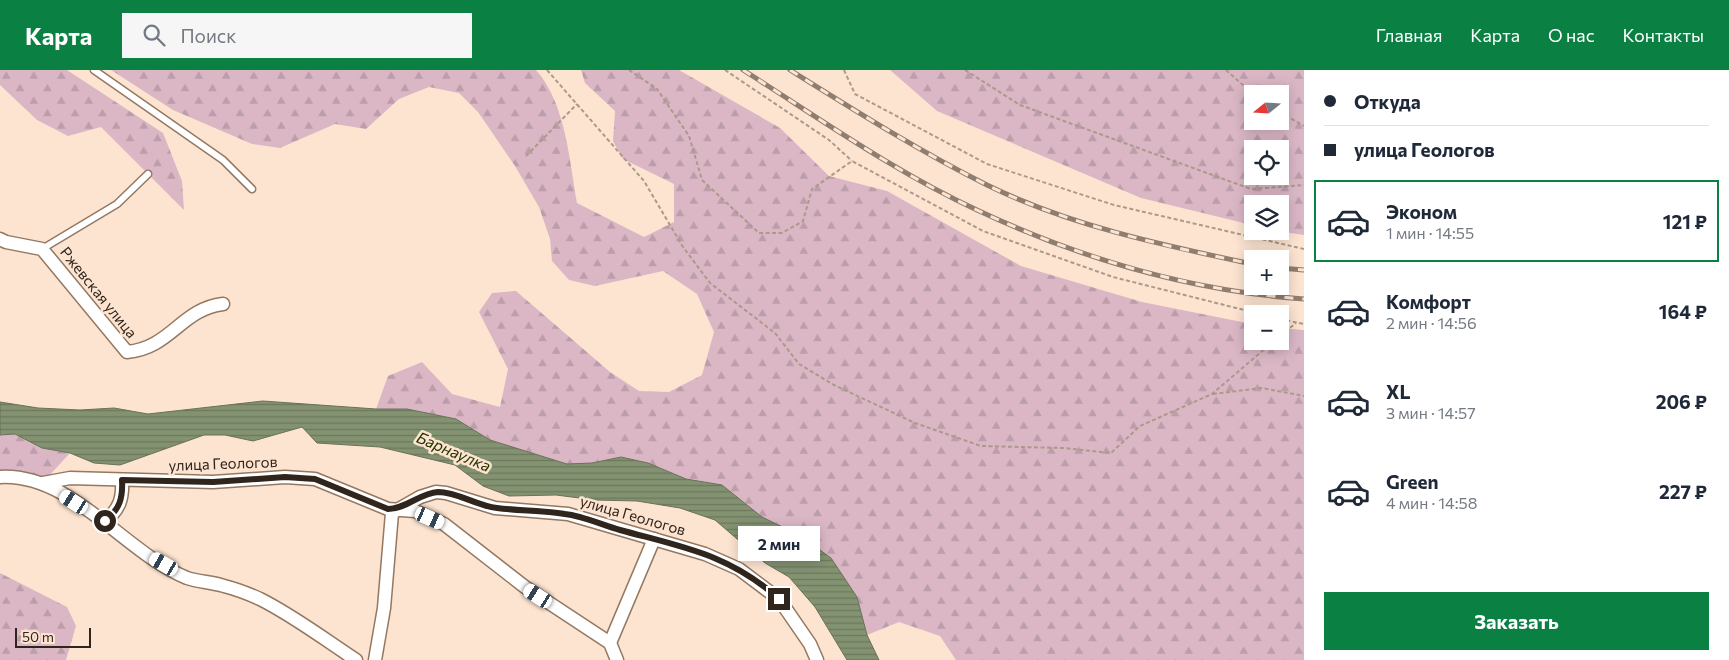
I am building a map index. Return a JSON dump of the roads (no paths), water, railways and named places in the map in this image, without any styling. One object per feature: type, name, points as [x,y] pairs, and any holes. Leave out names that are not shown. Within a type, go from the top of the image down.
[{"type":"street","name":"Ржевская улица","points":[[0,239],[6,242],[42,249],[127,352],[141,351],[161,342],[194,312],[208,306],[223,304]]},
{"type":"street","name":"улица Геологов","points":[[0,477],[44,483],[70,478],[213,482],[285,477],[315,479],[388,509],[415,512],[444,524],[525,587],[610,643]]},
{"type":"street","points":[[105,521],[120,505],[123,493],[122,480]]},
{"type":"street","name":"улица Геологов","points":[[44,483],[105,521],[152,557],[188,578],[224,586],[260,599],[319,634],[356,660]]},
{"type":"street","name":"улица Геологов","points":[[397,509],[420,496],[436,492],[446,493],[495,508],[568,514],[706,554],[739,568],[764,586],[790,613],[817,660]]},
{"type":"street","points":[[375,660],[384,608],[390,521],[392,514],[397,509]]},
{"type":"street","points":[[617,660],[610,643],[654,539]]},
{"type":"lane","points":[[94,70],[223,160],[252,189]]},
{"type":"lane","points":[[42,249],[117,204],[148,174]]},
{"type":"water","name":"Барнаулка","points":[[263,401],[376,409],[407,409],[456,419],[490,440],[567,464],[592,463],[621,457],[648,463],[686,479],[722,485],[762,517],[801,536],[831,558],[857,597],[867,635],[879,660],[847,660],[815,607],[789,577],[765,563],[715,520],[680,508],[637,501],[595,500],[556,495],[509,496],[483,486],[455,465],[380,447],[317,443],[302,427],[253,441],[225,435],[204,435],[120,465],[94,463],[70,453],[42,448],[15,434],[0,435],[0,402],[38,408],[80,410],[114,408],[148,414]]},
{"type":"railway","points":[[743,70],[858,144],[917,179],[977,210],[1055,243],[1136,270],[1178,280],[1262,295],[1304,299]]},
{"type":"railway","points":[[790,70],[887,130],[987,185],[1019,199],[1051,212],[1117,233],[1244,262]]},
{"type":"railway","points":[[1289,269],[1304,270]]}]
